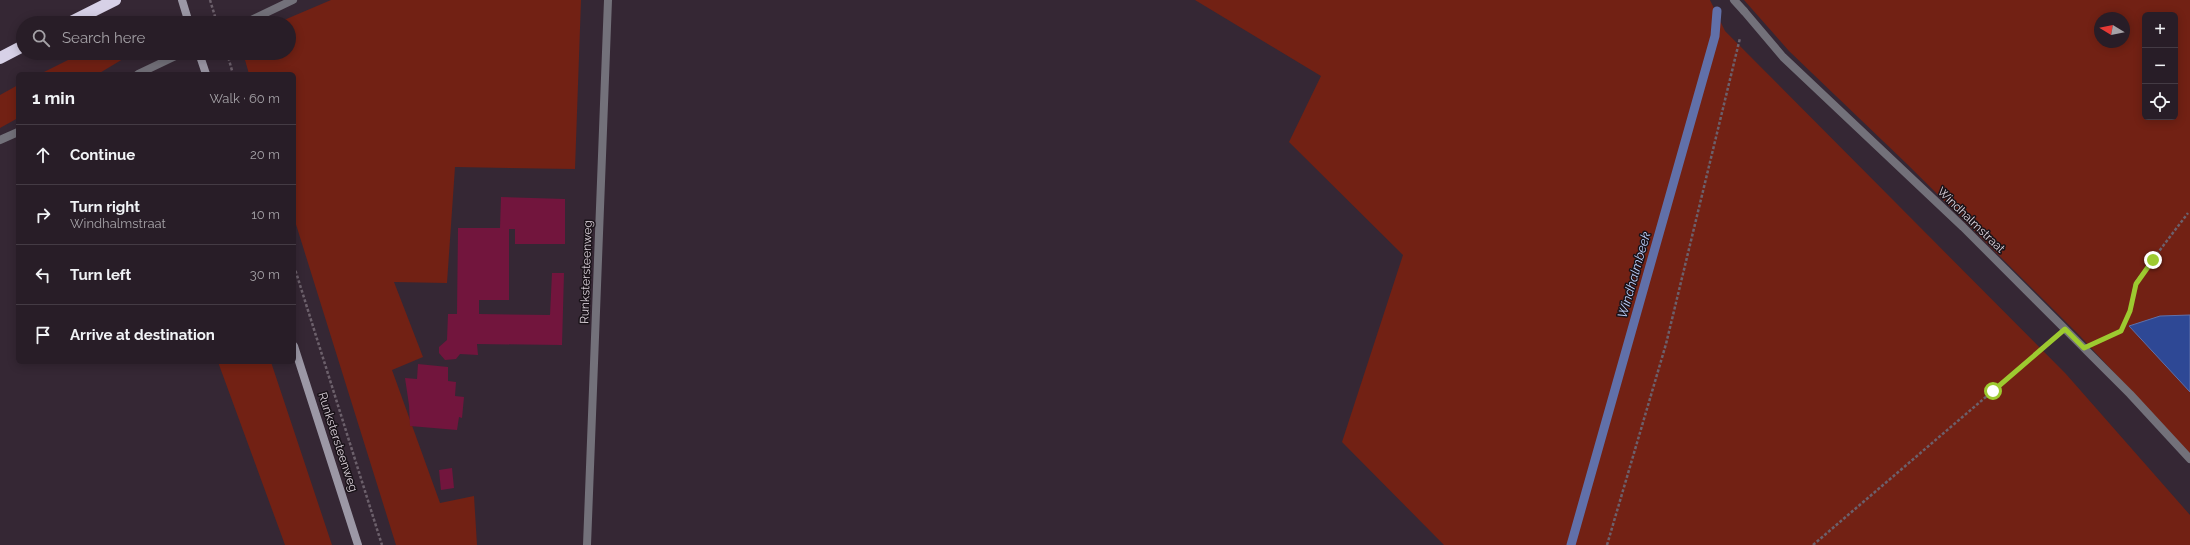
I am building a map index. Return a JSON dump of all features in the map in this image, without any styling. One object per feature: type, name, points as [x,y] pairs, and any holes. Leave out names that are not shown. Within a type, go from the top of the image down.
[{"type":"highway","points":[[83,16],[115,0]]},
{"type":"highway","points":[[0,58],[16,50]]},
{"type":"street","points":[[182,0],[188,16]]},
{"type":"street","points":[[260,16],[293,0]]},
{"type":"street","name":"Runkstersteenweg","points":[[587,545],[608,0]]},
{"type":"street","name":"Windhalmstraat","points":[[1734,0],[1783,56],[1963,227],[2084,348],[2190,459]]},
{"type":"street","points":[[142,72],[167,60]]},
{"type":"street","points":[[201,60],[205,72]]},
{"type":"street","points":[[0,140],[16,133]]},
{"type":"street","name":"Runkstersteenweg","points":[[296,352],[358,545]]},
{"type":"path","points":[[210,0],[215,16]]},
{"type":"path","points":[[1607,545],[1666,344],[1745,13]]},
{"type":"path","points":[[229,60],[233,72]]},
{"type":"path","points":[[2084,348],[2121,331],[2130,311],[2136,284],[2188,213]]},
{"type":"path","name":"Runkstersteenweg","points":[[296,272],[382,545]]},
{"type":"path","points":[[1814,545],[2065,329]]},
{"type":"shaded area","points":[[331,0],[581,0],[575,169],[455,167],[447,283],[394,282],[423,357],[392,370],[440,503],[474,496],[477,545],[396,545],[296,224],[296,72],[248,72],[245,60],[296,60],[296,16],[293,16]]},
{"type":"shaded area","points":[[1195,0],[1710,0],[1725,31],[2066,374],[2190,515],[2190,545],[1444,545],[1342,442],[1403,255],[1289,142],[1321,76]]},
{"type":"shaded area","points":[[1744,0],[2190,0],[2190,315],[2160,316],[2129,326],[2190,392],[2190,454],[2080,336],[1907,164],[1789,51]]},
{"type":"shaded area","points":[[68,60],[121,60],[101,72],[44,72]]},
{"type":"shaded area","points":[[16,86],[16,119],[0,128],[0,95]]},
{"type":"shaded area","points":[[219,364],[272,364],[332,545],[285,545]]},
{"type":"water","points":[[2190,315],[2190,392],[2129,326],[2160,316]]},
{"type":"building","points":[[501,197],[565,199],[565,244],[515,244],[515,229],[509,229],[509,300],[479,300],[479,314],[550,315],[552,273],[564,273],[562,345],[477,344],[478,355],[460,354],[456,359],[445,360],[439,353],[439,347],[447,340],[448,314],[457,314],[458,228],[500,228]]},
{"type":"building","points":[[418,364],[448,367],[448,381],[456,382],[455,396],[464,397],[462,418],[459,417],[457,430],[410,426],[405,378],[417,379]]},
{"type":"building","points":[[452,468],[454,488],[441,490],[439,470]]},
{"type":"waterway","name":"Windhalmbeek","points":[[1571,545],[1715,36],[1717,11]]},
{"type":"route","points":[[1993,391],[2065,329],[2084,348],[2121,331],[2130,311],[2136,284],[2153,260]]}]
